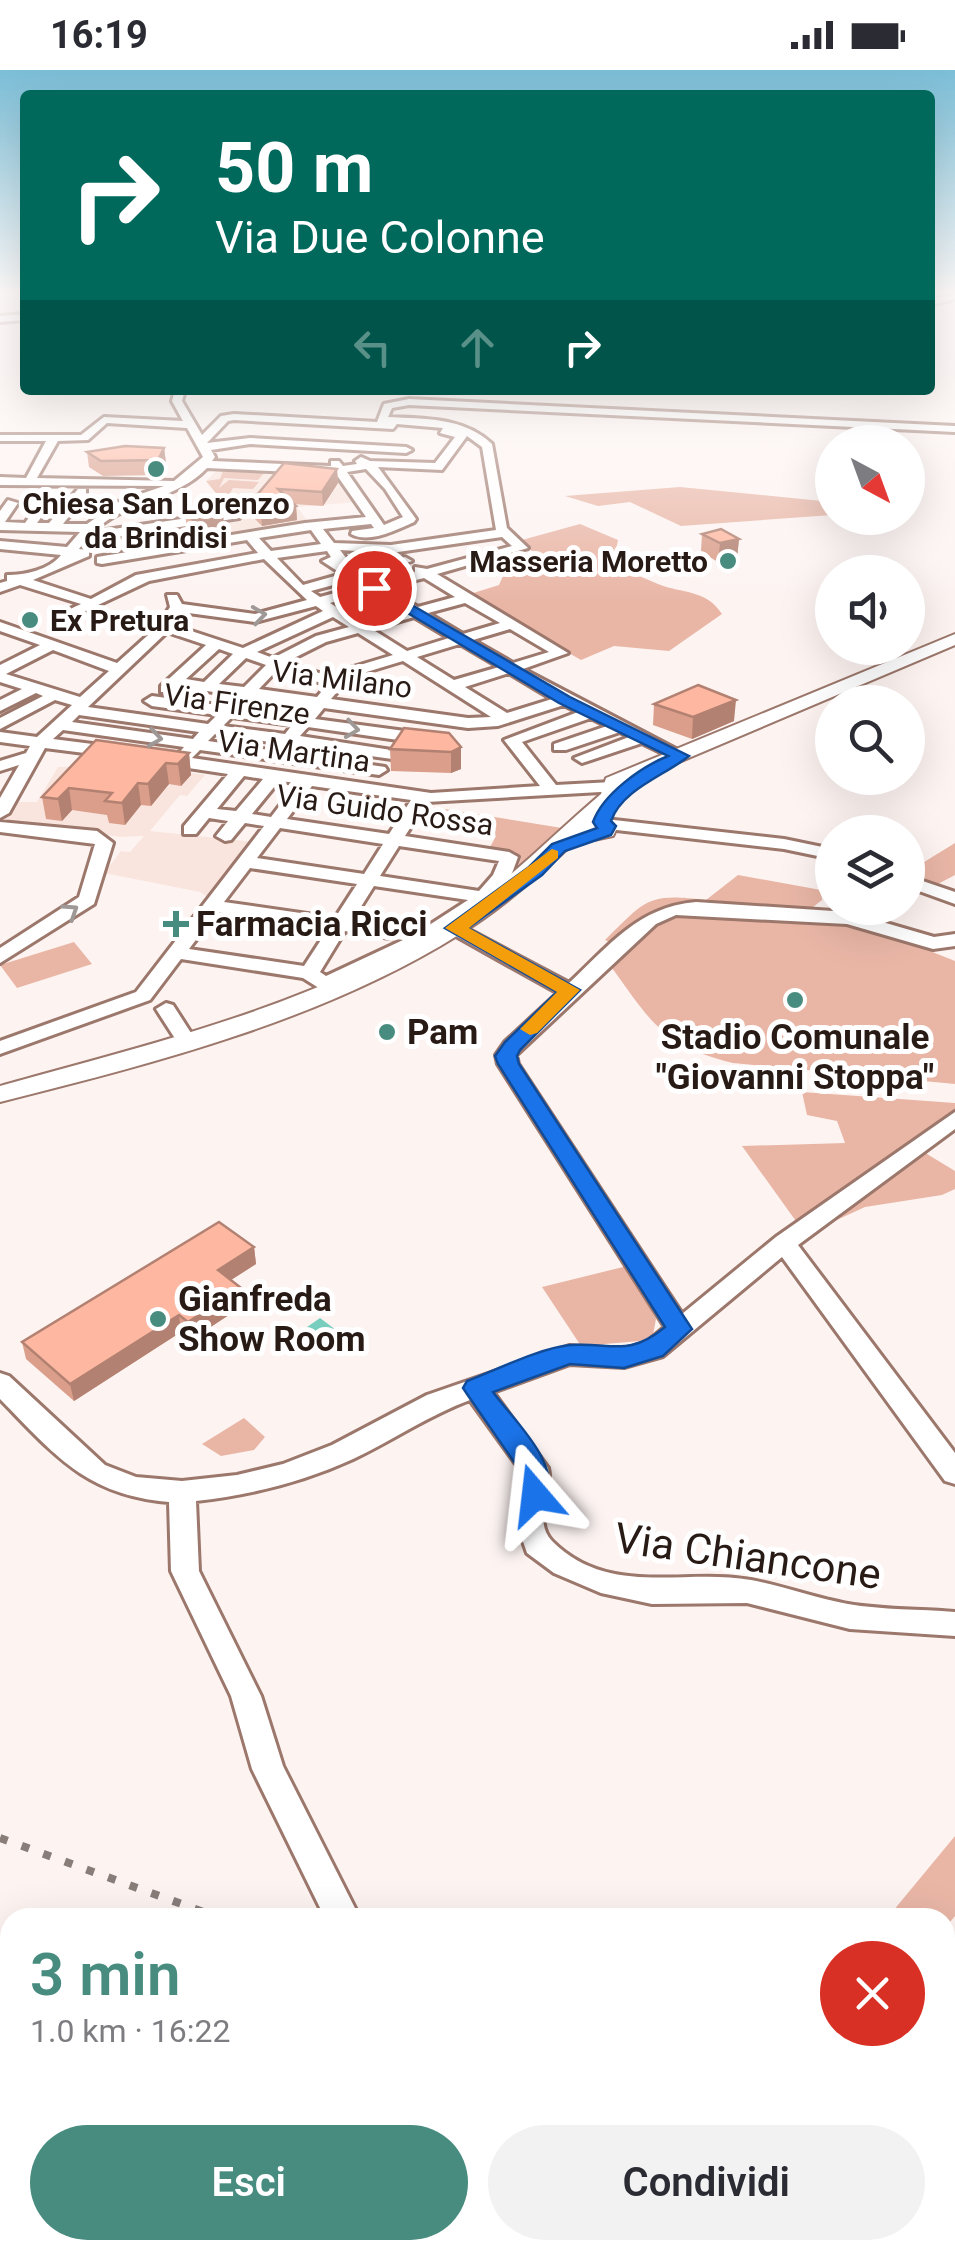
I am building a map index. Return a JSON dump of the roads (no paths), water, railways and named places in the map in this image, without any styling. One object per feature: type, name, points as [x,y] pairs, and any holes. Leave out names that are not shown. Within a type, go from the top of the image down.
[{"type":"main road","points":[[0,1094],[222,1029],[321,982],[382,967],[455,928],[558,848],[593,827],[621,785],[661,764],[955,639]]},
{"type":"street","points":[[176,541],[175,502],[183,482],[209,457],[205,441],[191,425],[180,397]]},
{"type":"street","points":[[465,433],[380,420],[388,406],[410,402],[955,429]]},
{"type":"street","points":[[205,441],[224,418],[410,425],[465,433],[488,446],[501,529],[522,548],[374,588],[327,606],[242,654],[206,688]]},
{"type":"street","points":[[205,441],[239,438],[258,419]]},
{"type":"street","points":[[0,438],[84,438],[104,420],[191,425]]},
{"type":"street","points":[[292,469],[344,424]]},
{"type":"street","points":[[248,430],[428,437],[433,429]]},
{"type":"street","points":[[205,441],[349,447],[368,455],[444,460],[465,433]]},
{"type":"street","points":[[29,482],[54,438]]},
{"type":"street","points":[[256,467],[277,442]]},
{"type":"street","points":[[349,447],[332,465],[340,470],[380,537],[405,561],[561,653],[438,696],[366,790]]},
{"type":"street","points":[[205,464],[340,470],[368,455]]},
{"type":"street","points":[[5,545],[90,547],[211,542],[314,526],[380,537],[410,519],[368,455]]},
{"type":"street","points":[[0,482],[183,482]]},
{"type":"street","points":[[0,492],[82,492],[175,502],[235,515]]},
{"type":"street","points":[[28,526],[54,492]]},
{"type":"street","points":[[53,527],[82,492]]},
{"type":"street","points":[[0,588],[90,547],[113,509],[139,499],[175,502]]},
{"type":"street","points":[[139,499],[200,569]]},
{"type":"street","points":[[12,503],[0,523],[53,527],[129,566],[216,644],[335,682]]},
{"type":"street","points":[[314,526],[340,559],[329,561],[565,700],[681,756]]},
{"type":"street","points":[[280,531],[300,553]]},
{"type":"street","points":[[62,618],[142,579],[300,553],[328,543],[380,537],[505,533]]},
{"type":"street","points":[[250,536],[300,590],[406,654],[438,696],[505,719]]},
{"type":"street","points":[[129,566],[176,541]]},
{"type":"street","points":[[211,542],[230,564]]},
{"type":"street","points":[[90,547],[142,579]]},
{"type":"street","points":[[300,590],[405,561]]},
{"type":"street","points":[[0,574],[85,602]]},
{"type":"street","points":[[178,762],[274,665],[321,639],[466,598]]},
{"type":"street","points":[[0,813],[17,772],[69,716],[180,614],[255,618],[327,606]]},
{"type":"street","points":[[190,830],[205,812],[257,774],[335,682],[366,666],[512,624]]},
{"type":"street","points":[[3,629],[119,668]]},
{"type":"street","points":[[54,644],[3,679],[69,716],[114,733],[380,770]]},
{"type":"street","points":[[96,750],[216,644]]},
{"type":"street","name":"Via Milano","points":[[173,682],[318,703],[438,696],[487,723],[565,700]]},
{"type":"street","points":[[3,717],[38,698]]},
{"type":"street","points":[[152,701],[405,736]]},
{"type":"street","points":[[552,790],[512,740],[591,713]]},
{"type":"street","points":[[3,717],[69,716]]},
{"type":"street","name":"Via Firenze","points":[[69,716],[211,727],[392,754]]},
{"type":"street","points":[[487,723],[494,728],[512,723],[515,726],[498,734],[508,731],[517,738]]},
{"type":"street","points":[[560,747],[620,727]]},
{"type":"street","name":"Via Martina","points":[[0,738],[17,772],[96,750],[422,796],[621,785]]},
{"type":"street","points":[[582,758],[642,738]]},
{"type":"street","points":[[0,750],[17,772]]},
{"type":"street","points":[[0,766],[17,772]]},
{"type":"street","points":[[225,836],[241,817],[257,774]]},
{"type":"street","points":[[0,1048],[144,996],[216,906],[307,781]]},
{"type":"street","points":[[321,982],[340,924],[422,796]]},
{"type":"street","name":"Via Guido Rossa","points":[[205,812],[509,857],[509,866],[493,898]]},
{"type":"street","points":[[59,825],[70,826],[80,816]]},
{"type":"street","points":[[0,827],[101,838],[104,843],[87,900],[0,957]]},
{"type":"street","points":[[593,827],[784,844],[815,850]]},
{"type":"street","points":[[245,862],[493,898]]},
{"type":"street","points":[[925,887],[955,898]]},
{"type":"street","points":[[179,953],[321,982],[420,937],[493,898]]},
{"type":"street","points":[[216,906],[420,937]]},
{"type":"street","points":[[679,1329],[506,1056],[570,990],[649,920],[672,910],[696,908],[848,918],[933,944],[955,940]]},
{"type":"street","points":[[455,928],[570,990]]},
{"type":"street","points":[[166,1008],[182,1033]]},
{"type":"street","points":[[0,1383],[95,1472],[133,1488],[182,1492],[237,1486],[287,1474],[342,1452],[436,1402],[569,1355],[624,1358],[654,1350],[784,1242],[955,1119]]},
{"type":"street","points":[[784,1242],[955,1473]]},
{"type":"street","name":"Via Chiancone","points":[[476,1388],[534,1468],[538,1479],[528,1515],[537,1545],[564,1565],[634,1591],[747,1591],[850,1617],[955,1624]]},
{"type":"street","points":[[182,1492],[185,1571],[246,1696],[268,1768],[338,1908]]},
{"type":"railway","points":[[0,1838],[192,1908]]},
{"type":"place","name":"Chiesa San Lorenzo da Brindisi","points":[[156,469]]},
{"type":"place","name":"Masseria Moretto","points":[[728,561]]},
{"type":"place","name":"Ex Pretura","points":[[30,620]]},
{"type":"place","name":"Farmacia Ricci","points":[[176,924]]},
{"type":"place","name":"Stadio Comunale \"Giovanni Stoppa\"","points":[[795,1000]]},
{"type":"place","name":"Pam","points":[[387,1032]]},
{"type":"place","name":"Gianfreda Show Room","points":[[158,1319]]}]
